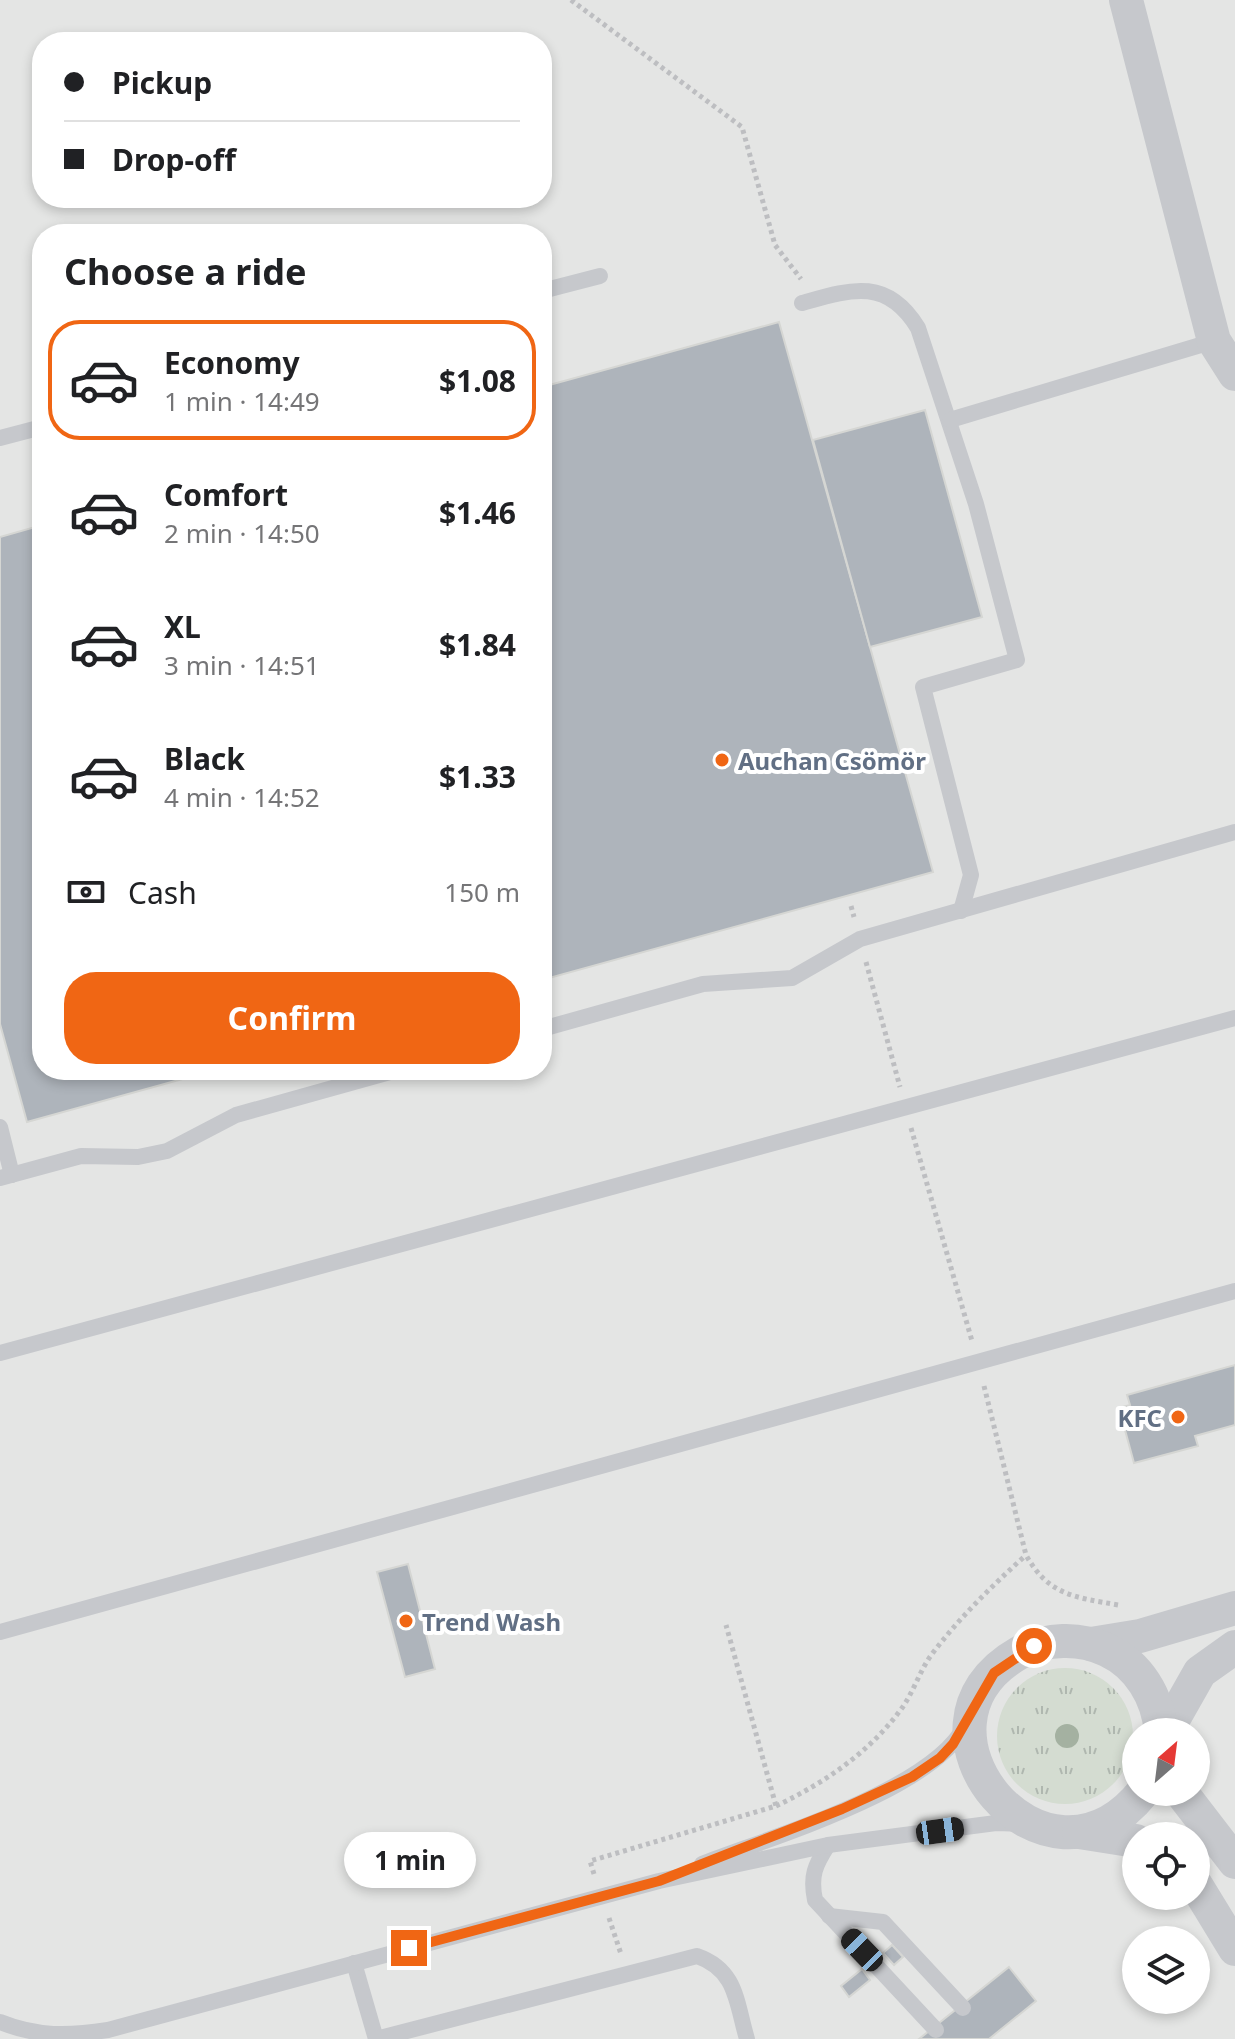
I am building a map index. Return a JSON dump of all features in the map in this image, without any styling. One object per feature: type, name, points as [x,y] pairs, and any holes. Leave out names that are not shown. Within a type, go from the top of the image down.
[{"type":"street","points":[[1126,0],[1214,341],[1235,374]]},
{"type":"street","points":[[1122,1839],[1029,1824],[998,1803],[977,1772],[971,1734],[979,1697],[994,1673],[1025,1650],[1062,1641],[1091,1644],[1140,1636],[1235,1608]]},
{"type":"street","points":[[1091,1644],[1117,1656],[1143,1680],[1156,1703],[1160,1718]]},
{"type":"street","points":[[1172,1718],[1200,1672],[1235,1647]]},
{"type":"street","points":[[1070,1831],[1110,1820],[1126,1806]]},
{"type":"street","points":[[1192,1806],[1235,1862]]},
{"type":"street","points":[[1210,1908],[1235,1949]]},
{"type":"lane","points":[[552,288],[600,276]]},
{"type":"lane","points":[[802,303],[853,289],[871,290],[908,311],[918,328],[950,420],[1017,660],[923,687],[971,875],[961,911]]},
{"type":"lane","points":[[950,420],[1214,341]]},
{"type":"lane","points":[[0,438],[32,430]]},
{"type":"lane","points":[[552,1026],[703,984],[792,978],[860,939],[1235,832]]},
{"type":"lane","points":[[0,1353],[1235,1018]]},
{"type":"lane","points":[[0,1127],[6,1176],[81,1156],[138,1157],[167,1151],[236,1115],[361,1080]]},
{"type":"lane","points":[[0,1632],[1235,1291]]},
{"type":"lane","points":[[659,1881],[842,1809],[927,1768],[962,1732],[979,1697]]},
{"type":"lane","points":[[0,2022],[24,2032],[51,2035],[95,2032],[659,1881],[828,1845],[996,1823],[1029,1824]]},
{"type":"lane","points":[[828,1845],[815,1864],[811,1882],[815,1900],[936,2030]]},
{"type":"lane","points":[[829,1916],[883,1922],[963,2008]]},
{"type":"lane","points":[[354,1963],[376,2039],[697,1956],[712,1961],[728,1973],[747,2039]]},
{"type":"path","points":[[571,0],[742,127],[775,245],[795,275],[823,297]]},
{"type":"path","points":[[627,1974],[590,1861],[776,1806],[807,1791],[855,1760],[902,1708],[930,1657],[958,1622],[1026,1555]]},
{"type":"path","points":[[726,1625],[776,1806]]},
{"type":"shaded area","points":[[0,0],[1235,0],[1235,2039],[0,2039]]},
{"type":"green space","points":[[1065,1668],[1091,1673],[1113,1688],[1130,1718],[1122,1718],[1122,1774],[1103,1793],[1091,1799],[1065,1804],[1039,1799],[1017,1784],[1002,1762],[997,1736],[1002,1710],[1017,1688],[1039,1673]]},
{"type":"building","name":"Auchan Csömör","points":[[779,322],[933,872],[552,977],[552,384]]},
{"type":"building","points":[[925,410],[982,617],[870,647],[813,440]]},
{"type":"building","points":[[32,528],[32,1080],[179,1080],[27,1122],[0,1024],[0,537]]},
{"type":"building","name":"KFC","points":[[1235,1365],[1235,1425],[1195,1436],[1198,1446],[1134,1463],[1119,1408],[1130,1405],[1127,1395]]},
{"type":"building","name":"Trend Wash","points":[[408,1564],[435,1669],[405,1677],[377,1572]]},
{"type":"building","points":[[892,1945],[903,1957],[894,1965],[883,1953]]},
{"type":"building","points":[[1009,1967],[1036,2001],[989,2039],[919,2039]]},
{"type":"building","points":[[862,1969],[870,1980],[849,1997],[841,1986]]},
{"type":"place","name":"Auchan Csömör","points":[[722,760]]},
{"type":"place","name":"KFC","points":[[1178,1417]]},
{"type":"place","name":"Trend Wash","points":[[406,1621]]},
{"type":"route","points":[[409,1948],[659,1881],[842,1809],[912,1777],[940,1758],[953,1744],[994,1673],[1017,1654],[1034,1646]]}]
